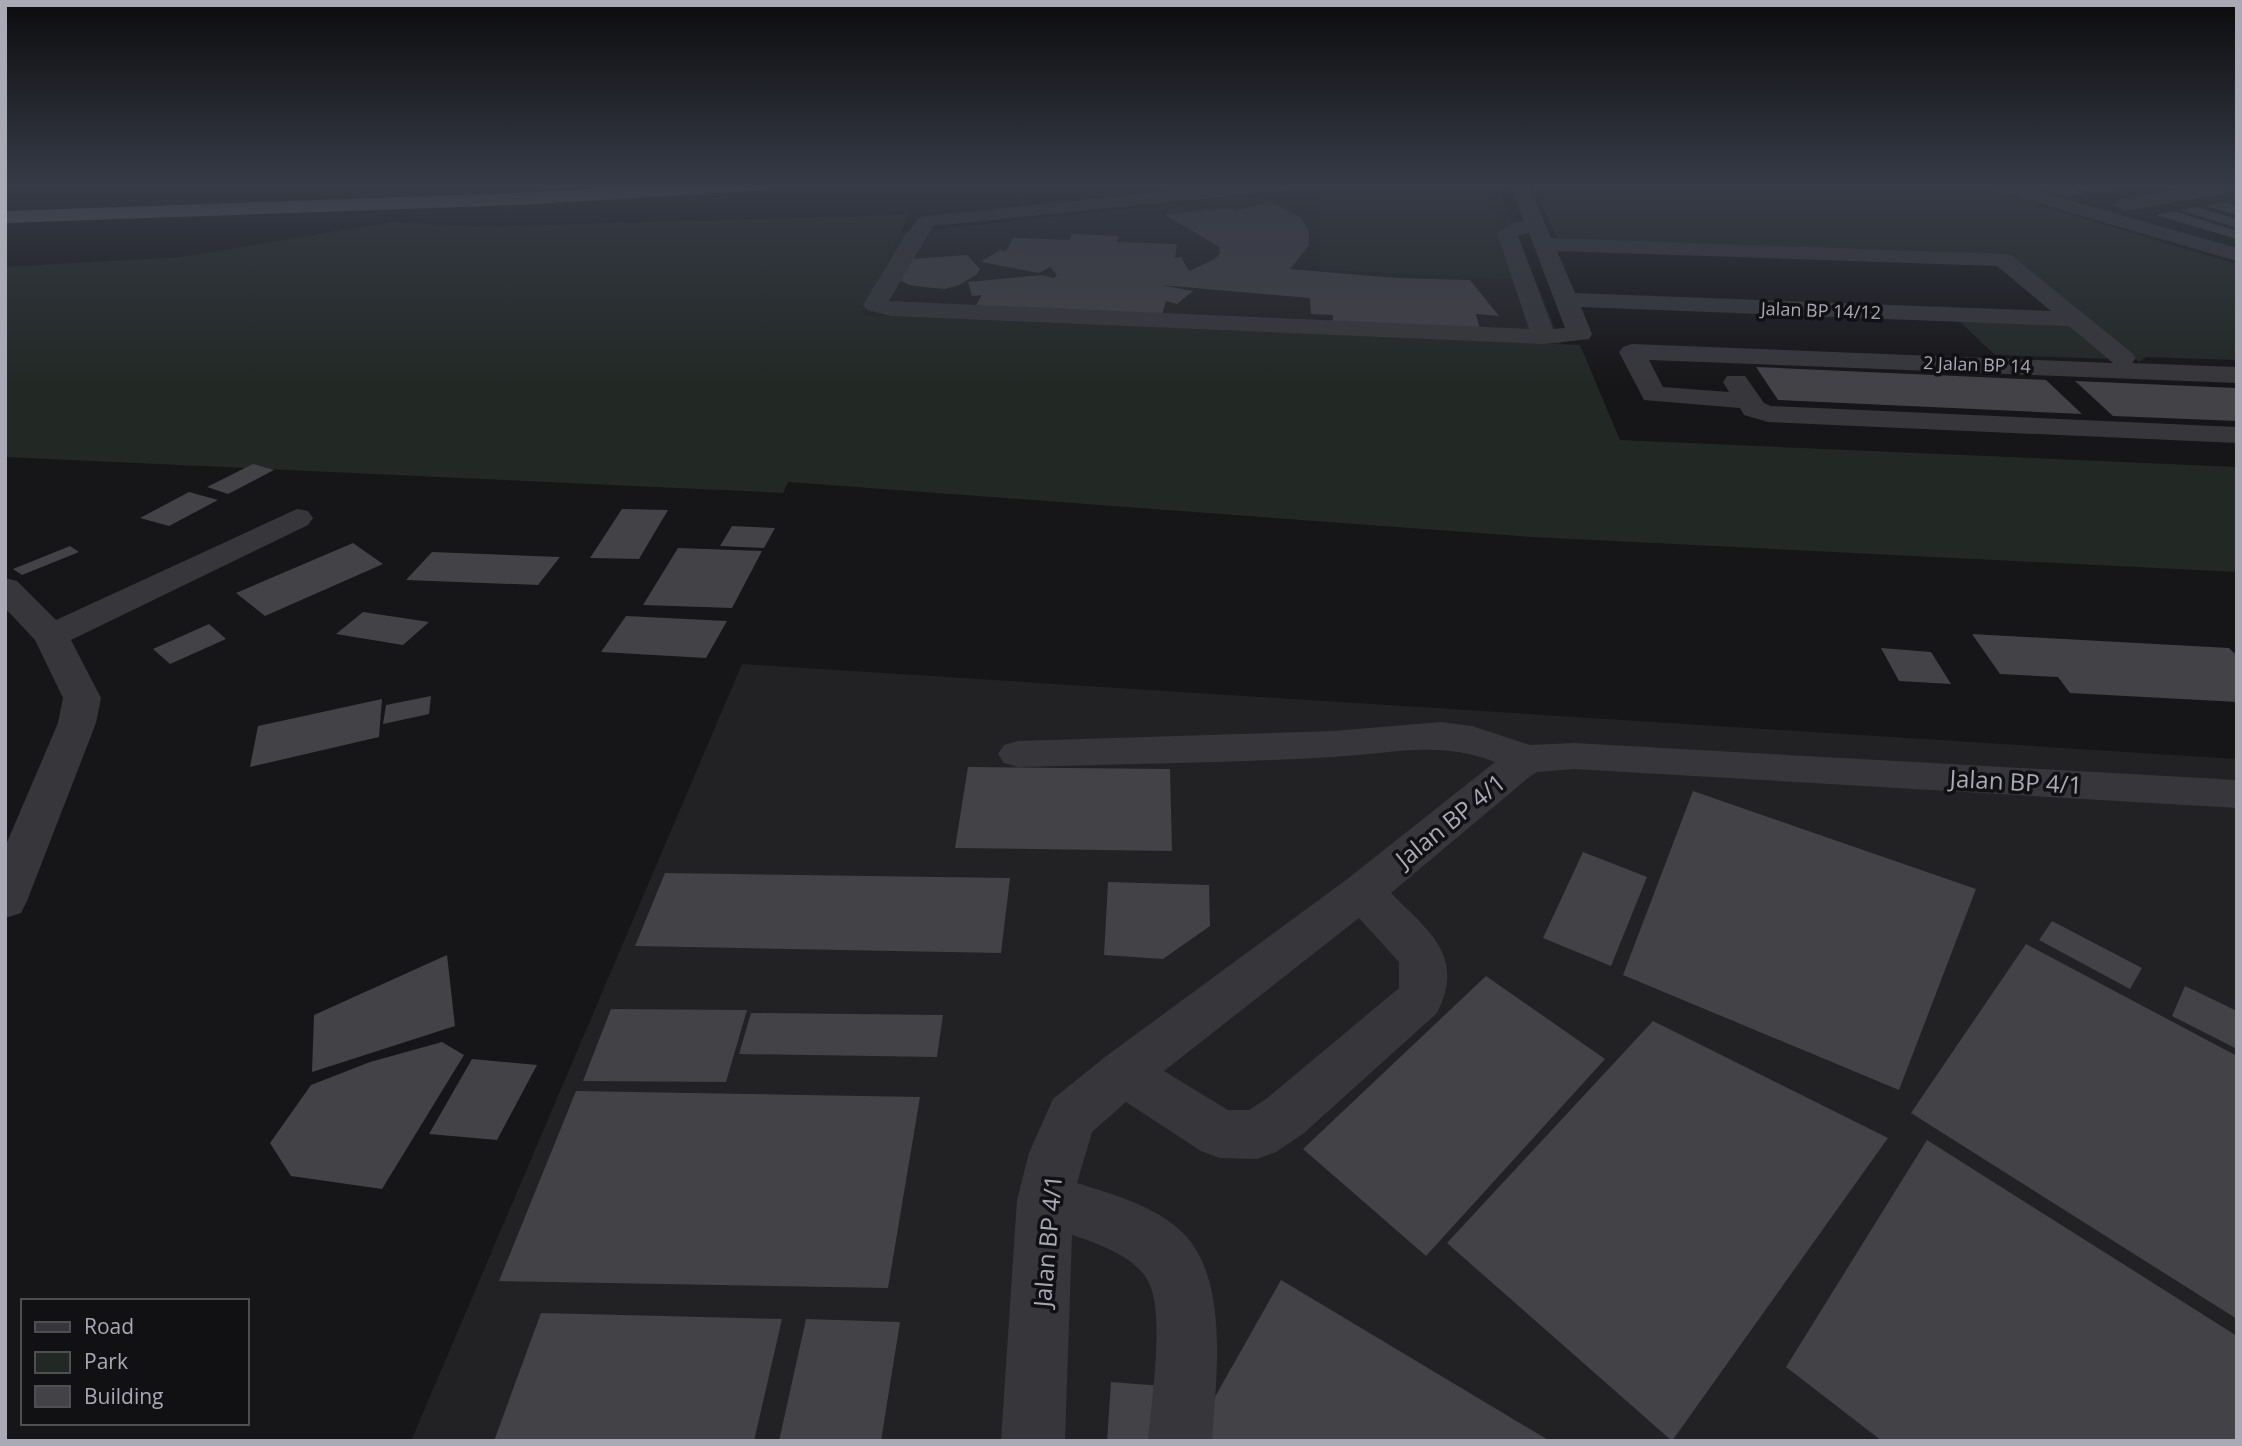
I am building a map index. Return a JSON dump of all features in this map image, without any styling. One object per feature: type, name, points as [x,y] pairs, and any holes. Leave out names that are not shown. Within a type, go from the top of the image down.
[{"type":"street","points":[[905,251],[874,305],[905,310],[1544,337],[1580,334],[1546,251]]},
{"type":"street","points":[[1514,251],[1544,337]]},
{"type":"street","points":[[1838,251],[2003,260],[2123,358]]},
{"type":"street","name":"Jalan BP 14/12","points":[[1567,300],[2076,319]]},
{"type":"street","points":[[1943,314],[1981,351]]},
{"type":"street","name":"2 Jalan BP 14","points":[[1748,401],[1653,394],[1632,352],[2237,375]]},
{"type":"street","points":[[1718,354],[1748,401],[1759,413],[2237,435]]},
{"type":"street","points":[[51,636],[297,518]]},
{"type":"street","points":[[5,588],[51,636],[82,698],[77,723],[5,901]]},
{"type":"street","points":[[1018,754],[1333,744],[1441,735],[1472,739],[1528,759]]},
{"type":"street","name":"Jalan BP 4/1","points":[[1034,1441],[1045,1200],[1056,1153],[1072,1116],[1124,1073],[1362,892],[1528,759],[1574,756],[2237,794]]},
{"type":"street","points":[[1124,1073],[1220,1134],[1257,1135],[1285,1116],[1420,999],[1425,979],[1422,955],[1362,892]]},
{"type":"street","points":[[1045,1200],[1105,1218],[1145,1239],[1172,1265],[1185,1311],[1180,1441]]},
{"type":"shaded area","points":[[892,251],[1524,251],[1561,344],[864,315]]},
{"type":"shaded area","points":[[742,664],[2237,759],[2237,1441],[411,1441]]},
{"type":"green space","points":[[215,251],[892,251],[864,315],[1580,345],[1620,440],[2237,467],[2237,572],[1532,537],[788,482],[783,493],[5,457],[5,267],[182,257]]},
{"type":"green space","points":[[1320,251],[1504,251],[1513,279],[1320,270]]},
{"type":"green space","points":[[1893,251],[2195,251],[2237,264],[2237,360],[2146,357],[2139,362],[2005,255]]},
{"type":"green space","points":[[1958,320],[2072,324],[2115,359],[1995,355]]},
{"type":"building","points":[[998,251],[1176,251],[1175,258],[1181,257],[1189,271],[1215,259],[1220,253],[1304,251],[1290,269],[1396,278],[1470,280],[1499,316],[1476,314],[1481,334],[1333,327],[1333,315],[1311,314],[1310,298],[1161,285],[1193,291],[1177,304],[1166,301],[1161,318],[973,310],[982,295],[972,296],[968,282],[1042,275],[1054,278],[1057,275],[1050,267],[1039,273],[981,262]]},
{"type":"building","points":[[967,255],[980,269],[976,275],[959,285],[945,289],[924,287],[909,285],[896,278],[912,259]]},
{"type":"building","points":[[1756,367],[2046,380],[2082,414],[1778,400]]},
{"type":"building","points":[[2075,381],[2237,388],[2237,421],[2113,416]]},
{"type":"building","points":[[253,464],[274,470],[228,494],[207,487]]},
{"type":"building","points":[[189,492],[218,500],[169,526],[140,518]]},
{"type":"building","points":[[622,509],[668,510],[639,559],[590,558]]},
{"type":"building","points":[[732,526],[775,528],[764,548],[720,546]]},
{"type":"building","points":[[353,543],[383,564],[265,616],[236,593]]},
{"type":"building","points":[[70,546],[79,552],[22,575],[13,569]]},
{"type":"building","points":[[678,548],[762,551],[732,608],[643,605]]},
{"type":"building","points":[[432,552],[560,557],[538,585],[406,580]]},
{"type":"building","points":[[363,612],[429,622],[403,645],[336,634]]},
{"type":"building","points":[[626,616],[727,621],[706,658],[601,652]]},
{"type":"building","points":[[209,624],[226,639],[170,664],[153,649]]},
{"type":"building","points":[[1972,634],[2229,648],[2237,656],[2237,702],[2070,693],[2058,677],[2000,674]]},
{"type":"building","points":[[1881,648],[1931,652],[1951,684],[1899,681]]},
{"type":"building","points":[[431,696],[429,714],[383,724],[386,705]]},
{"type":"building","points":[[382,699],[379,737],[250,767],[258,726]]},
{"type":"building","points":[[968,767],[1170,769],[1172,851],[955,848]]},
{"type":"building","points":[[1693,791],[1976,889],[1899,1090],[1623,975]]},
{"type":"building","points":[[1583,852],[1647,877],[1611,966],[1543,938]]},
{"type":"building","points":[[665,873],[1010,878],[1001,953],[635,946]]},
{"type":"building","points":[[1108,882],[1209,885],[1210,926],[1163,959],[1104,955]]},
{"type":"building","points":[[2052,921],[2142,968],[2130,989],[2039,940]]},
{"type":"building","points":[[2026,944],[2237,1056],[2237,1319],[1911,1113]]},
{"type":"building","points":[[447,955],[455,1026],[312,1072],[314,1015]]},
{"type":"building","points":[[1486,976],[1605,1059],[1426,1256],[1303,1149]]},
{"type":"building","points":[[2185,986],[2237,1011],[2237,1049],[2172,1016]]},
{"type":"building","points":[[611,1009],[747,1010],[726,1082],[583,1081]]},
{"type":"building","points":[[751,1013],[943,1015],[937,1057],[739,1054]]},
{"type":"building","points":[[1653,1021],[1888,1138],[1672,1441],[1447,1243]]},
{"type":"building","points":[[442,1042],[464,1055],[382,1189],[291,1176],[270,1143],[311,1085],[370,1062]]},
{"type":"building","points":[[472,1059],[537,1065],[497,1140],[429,1134]]},
{"type":"building","points":[[576,1091],[920,1097],[888,1288],[499,1281]]},
{"type":"building","points":[[1927,1140],[2237,1336],[2237,1441],[1882,1441],[1786,1367]]},
{"type":"building","points":[[1281,1280],[1550,1441],[1190,1441]]},
{"type":"building","points":[[541,1313],[782,1319],[754,1441],[494,1441]]},
{"type":"building","points":[[806,1319],[900,1322],[881,1441],[779,1441]]},
{"type":"building","points":[[1111,1382],[1162,1386],[1161,1441],[1107,1441]]}]
